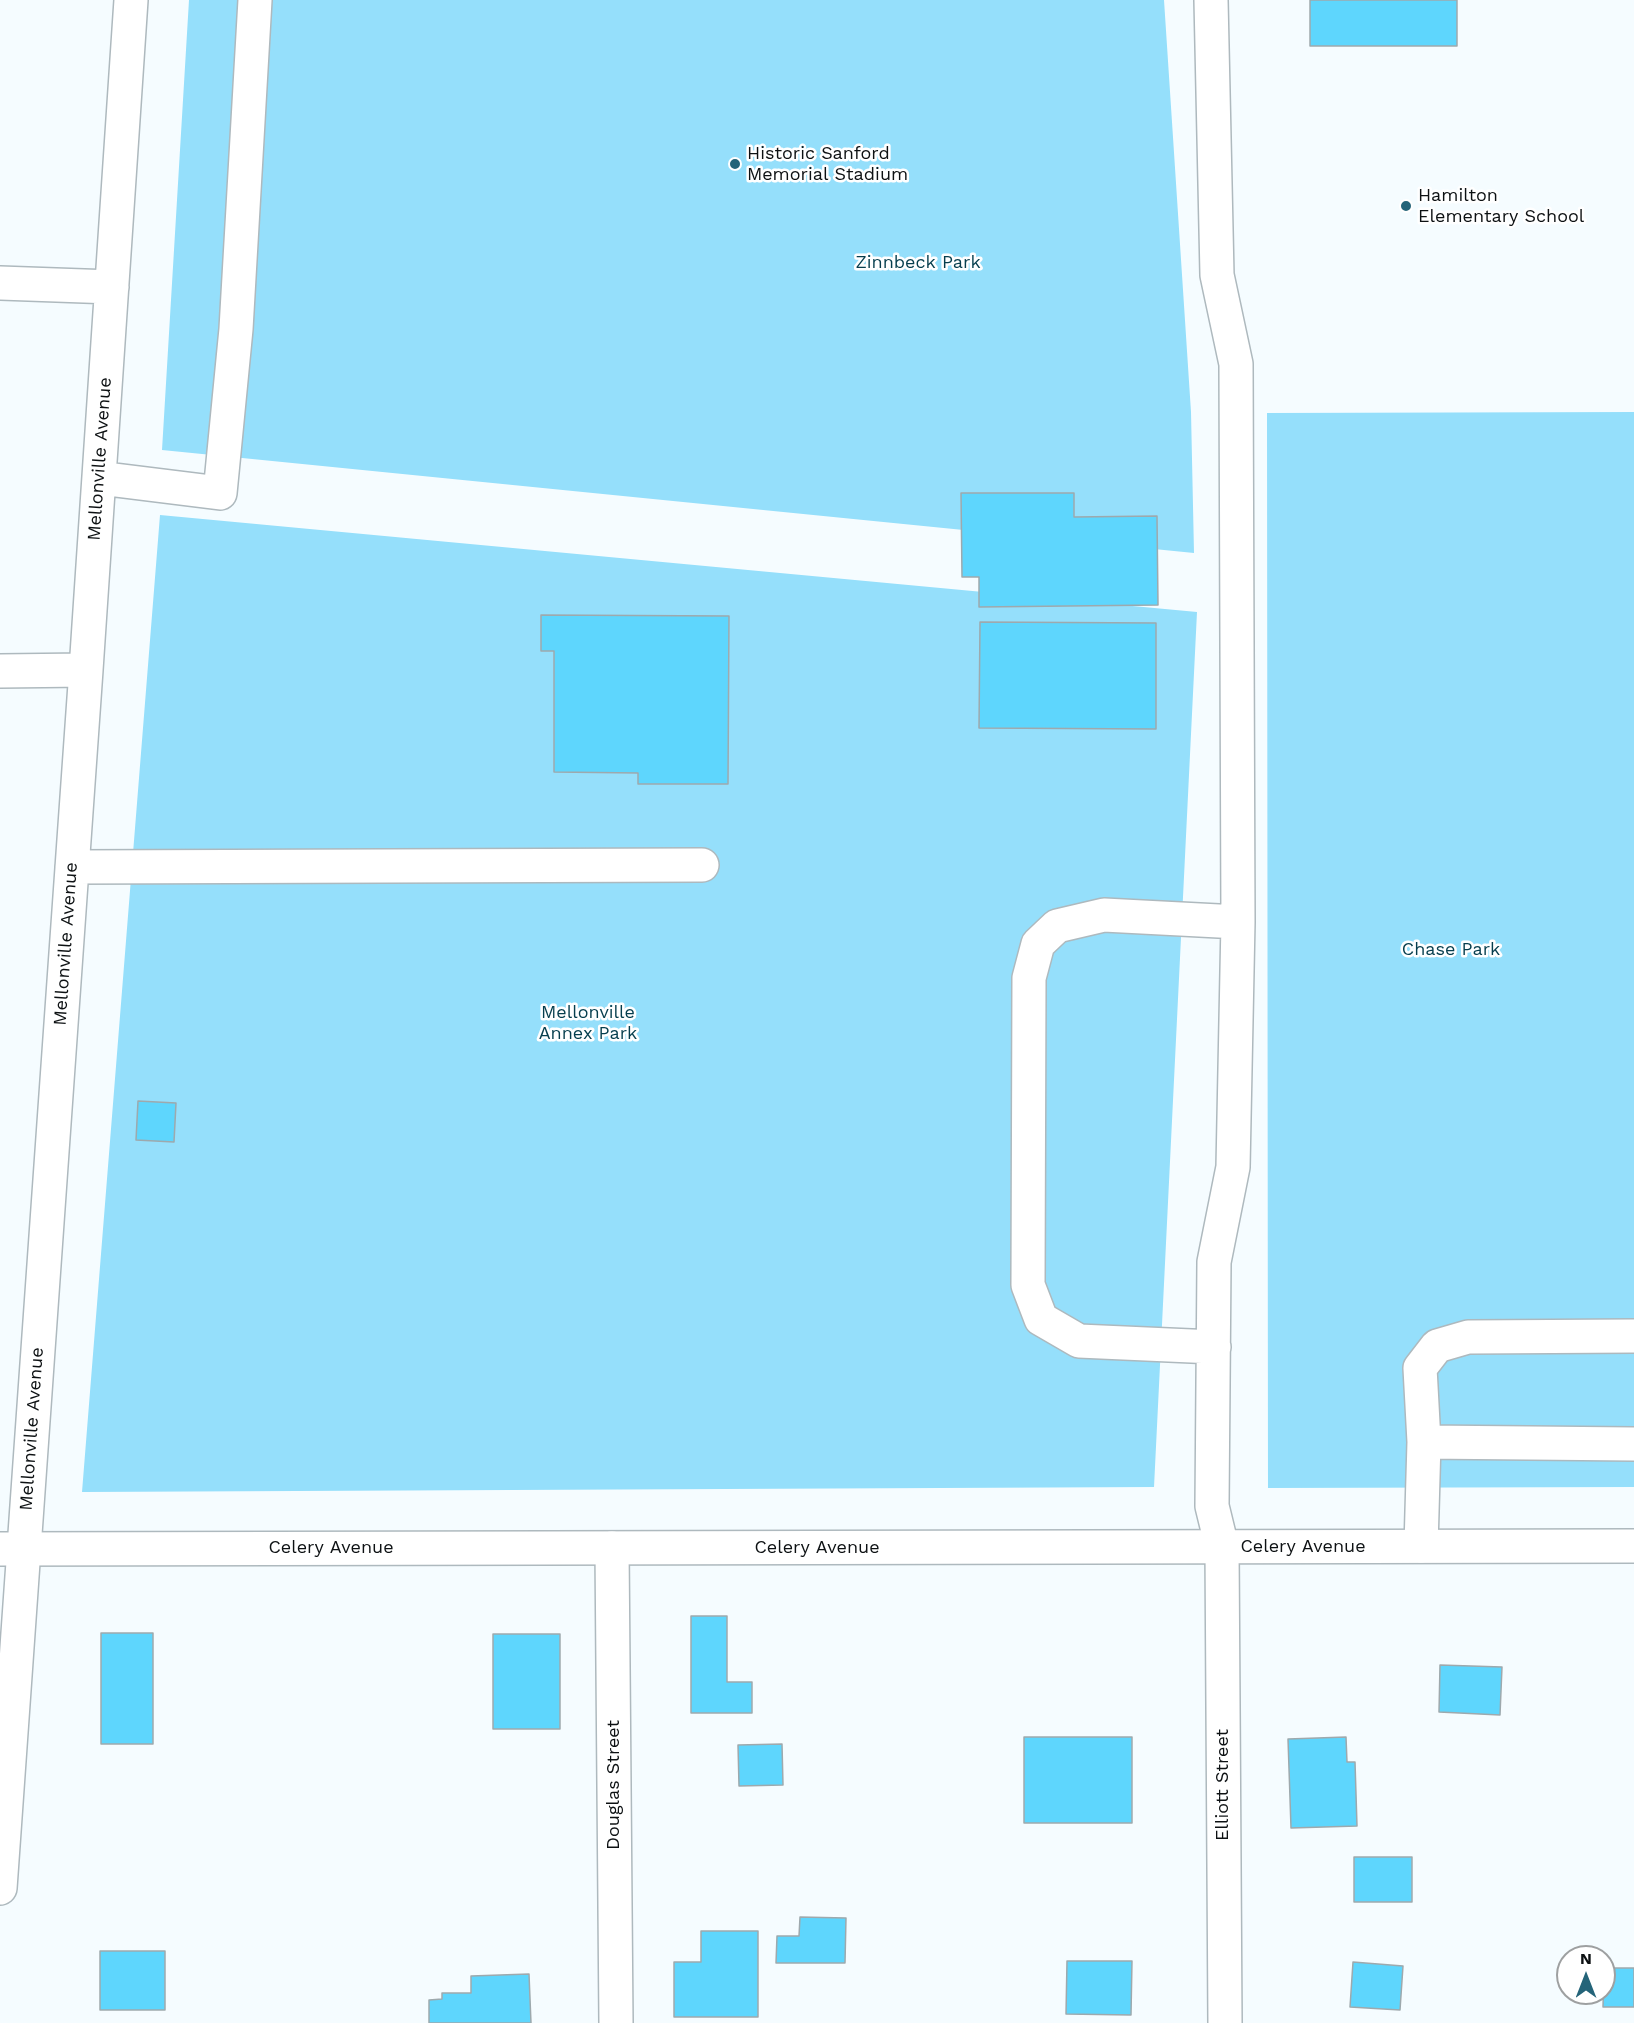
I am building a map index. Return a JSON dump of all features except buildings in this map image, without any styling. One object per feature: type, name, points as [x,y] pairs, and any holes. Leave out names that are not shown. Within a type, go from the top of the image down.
[{"type":"street","name":"Mellonville Avenue","points":[[0,1887],[12,1549],[72,867],[130,0]]},
{"type":"street","points":[[99,478],[220,493],[236,329],[255,0]]},
{"type":"street","name":"Elliott Street","points":[[1211,0],[1216,275],[1236,364],[1238,922],[1233,1167],[1214,1262],[1212,1506],[1221,1547],[1225,2023]]},
{"type":"street","points":[[0,283],[112,287]]},
{"type":"street","points":[[0,671],[86,670]]},
{"type":"street","points":[[72,867],[702,865]]},
{"type":"street","points":[[1214,1347],[1079,1341],[1041,1319],[1028,1285],[1029,978],[1038,944],[1057,926],[1104,915],[1238,922]]},
{"type":"street","points":[[1421,1546],[1424,1442],[1420,1368],[1437,1346],[1468,1337],[1634,1336]]},
{"type":"street","points":[[1424,1442],[1634,1444]]},
{"type":"street","name":"Celery Avenue","points":[[12,1549],[1634,1546]]},
{"type":"street","name":"Douglas Street","points":[[612,1548],[616,2023]]},
{"type":"green space","name":"Zinnbeck Park","points":[[189,0],[1164,0],[1191,412],[1194,553],[162,450]]},
{"type":"green space","name":"Chase Park","points":[[1634,412],[1634,1487],[1268,1488],[1267,413]]},
{"type":"green space","name":"Mellonville Annex Park","points":[[160,515],[1197,612],[1154,1487],[82,1492]]},
{"type":"place","name":"Historic Sanford Memorial Stadium","points":[[735,164]]},
{"type":"place","name":"Hamilton Elementary School","points":[[1406,206]]}]
